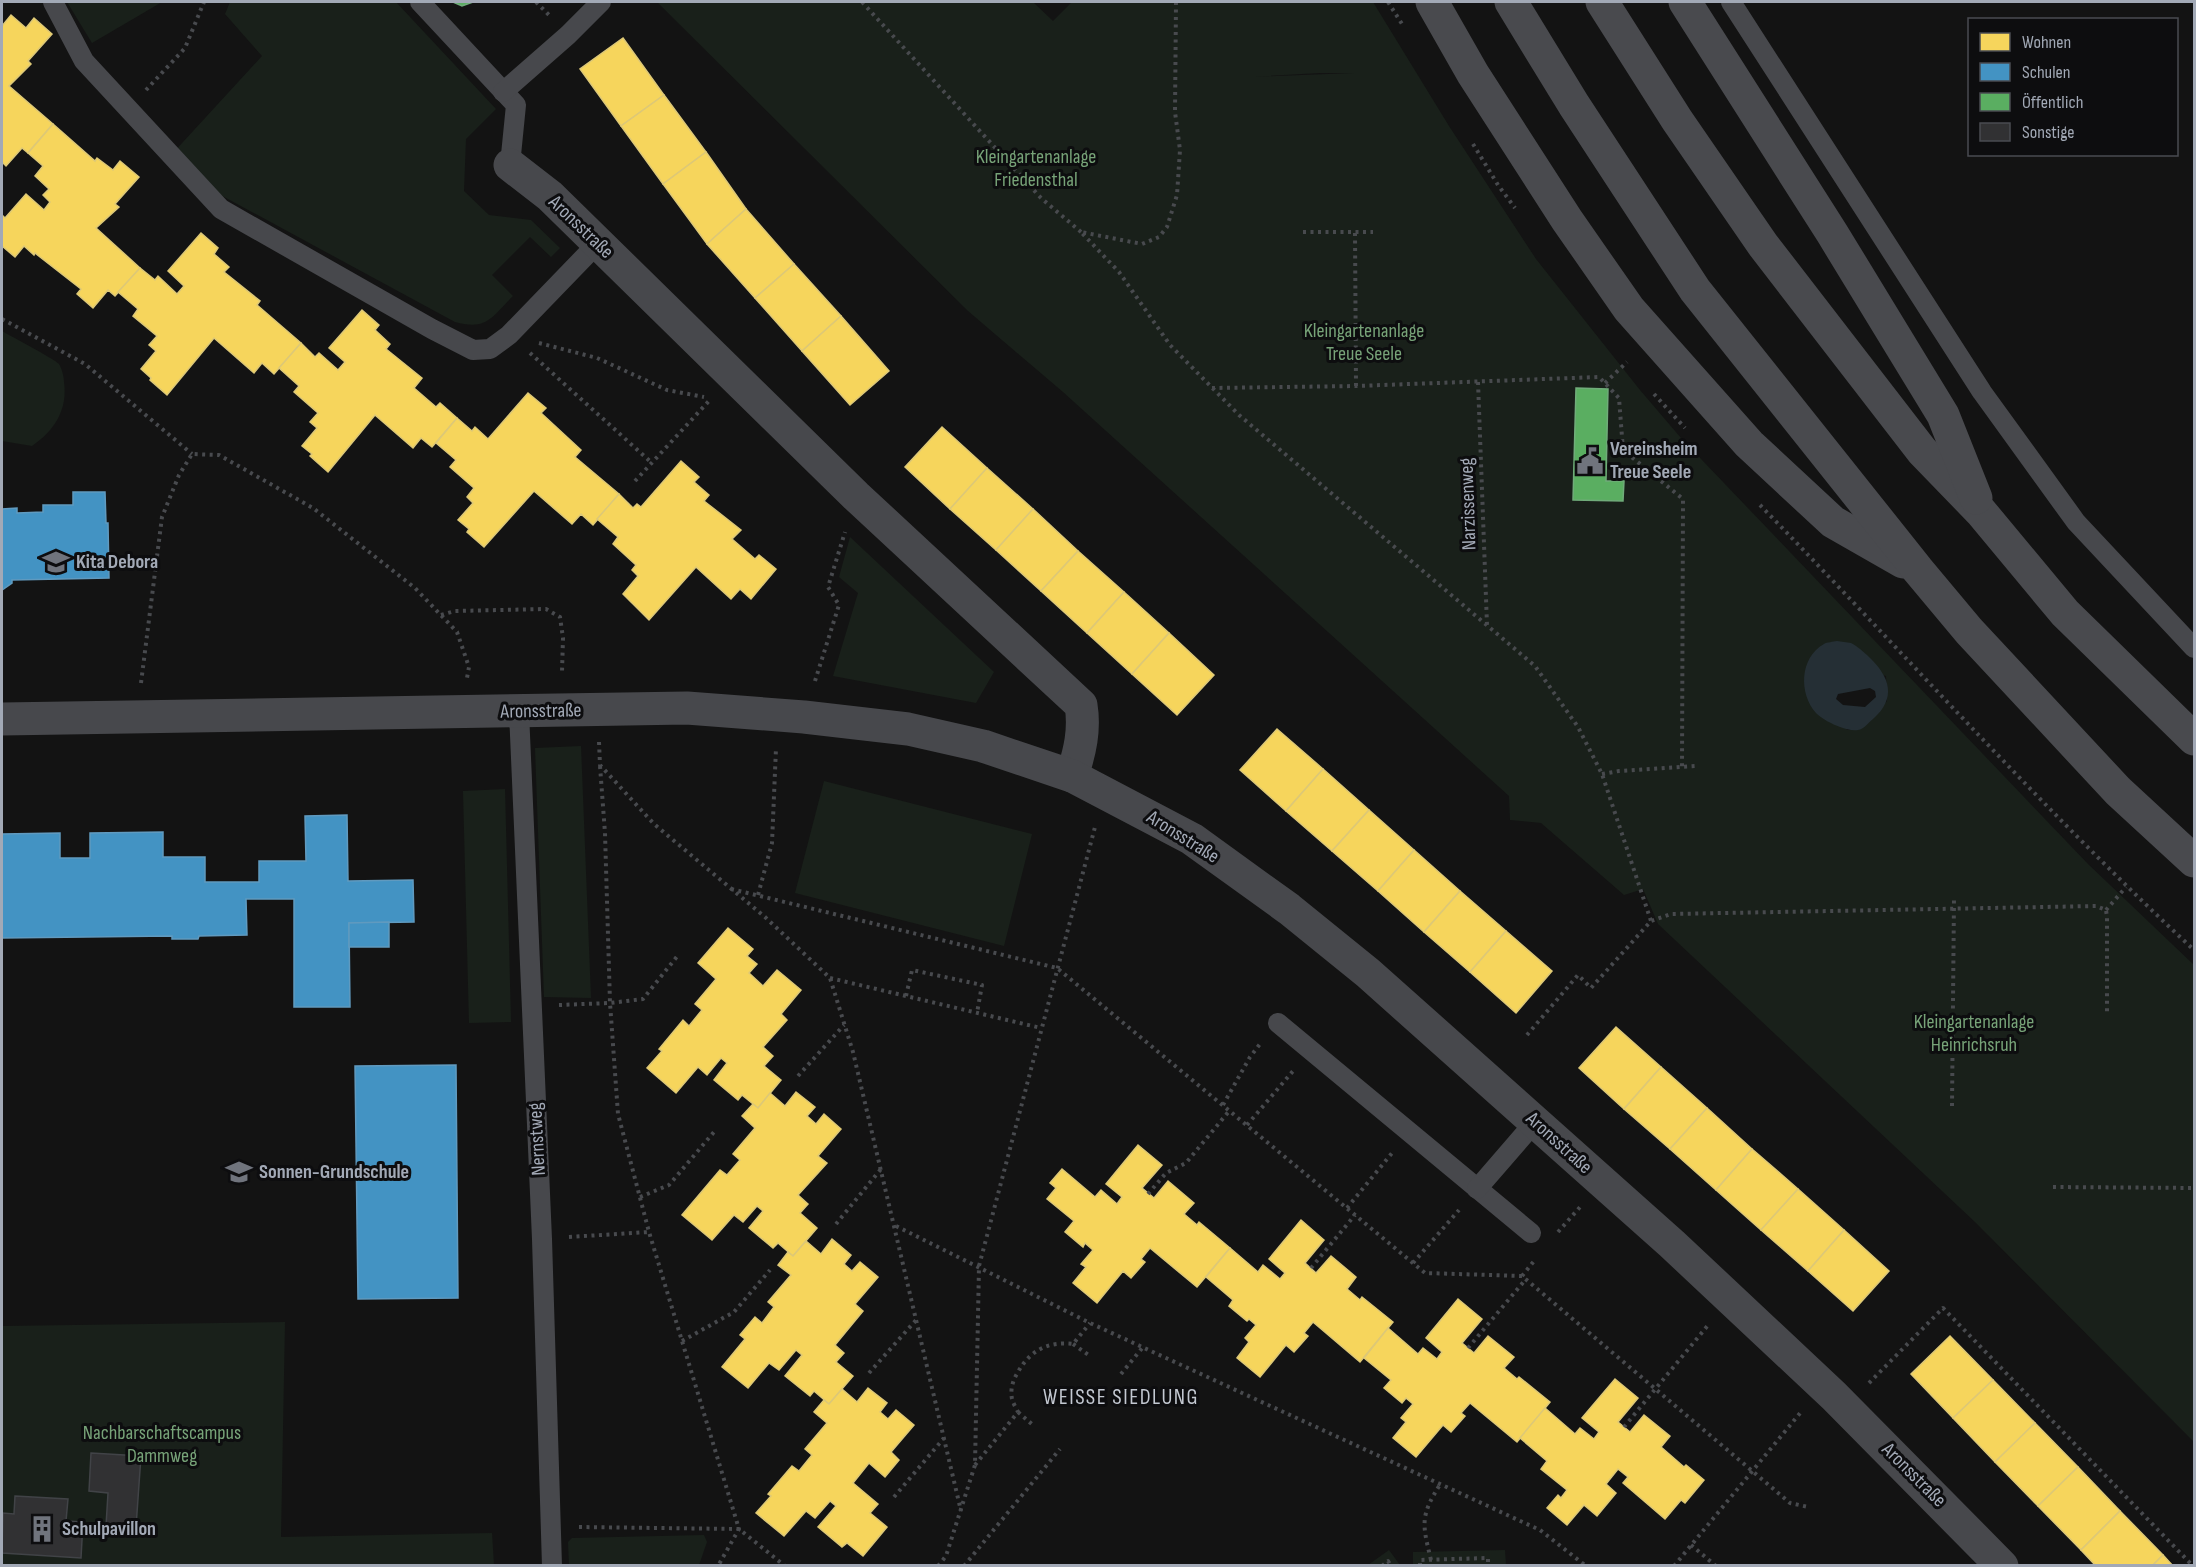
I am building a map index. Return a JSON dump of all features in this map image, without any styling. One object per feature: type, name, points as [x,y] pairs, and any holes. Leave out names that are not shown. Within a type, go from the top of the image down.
[{"type":"highway","points":[[1432,2],[1473,74],[1548,191],[1629,309],[1749,444],[1833,522],[1917,570]]},
{"type":"highway","points":[[1511,2],[1574,105],[1695,290],[1917,570],[1969,631],[2118,791],[2194,861]]},
{"type":"highway","points":[[1602,2],[1677,120],[1763,245],[1922,451],[1981,512],[2065,613],[2194,739]]},
{"type":"highway","points":[[1685,2],[1832,233],[1943,415],[1981,512]]},
{"type":"street","name":"Aronsstraße","points":[[510,165],[550,196],[856,496],[1081,705],[1084,721],[1081,748],[1072,776]]},
{"type":"street","name":"Aronsstraße","points":[[2,719],[687,708],[804,717],[908,729],[972,743],[1072,776],[1192,839],[1289,909],[1368,973],[1672,1244],[1823,1386],[2002,1566]]},
{"type":"lane","points":[[53,2],[84,61],[221,209],[473,350],[490,349],[509,335],[598,243]]},
{"type":"lane","name":"Aronsstraße","points":[[420,2],[516,105],[510,165]]},
{"type":"lane","points":[[503,92],[568,35],[601,2]]},
{"type":"lane","points":[[1731,2],[1982,392],[2076,522],[2194,648]]},
{"type":"lane","name":"Nernstweg","points":[[519,712],[542,1239],[552,1566]]},
{"type":"lane","points":[[1278,1023],[1531,1233]]},
{"type":"lane","points":[[1477,1189],[1535,1122]]},
{"type":"path","points":[[129,109],[185,48],[204,2]]},
{"type":"path","points":[[862,2],[1041,198],[1081,232],[1119,272],[1170,345],[1239,415],[1535,666],[1578,727],[1602,774],[1651,921]]},
{"type":"path","points":[[1081,232],[1142,244],[1159,237],[1167,227],[1177,195],[1180,150],[1175,112],[1176,2]]},
{"type":"path","points":[[1303,232],[1372,232]]},
{"type":"path","points":[[1355,233],[1356,386]]},
{"type":"path","points":[[2,319],[85,364],[192,454],[219,455],[313,508],[415,588],[457,632],[469,667],[465,712]]},
{"type":"path","points":[[509,335],[652,463]]},
{"type":"path","points":[[509,335],[597,358],[667,390],[711,398],[635,481]]},
{"type":"path","points":[[1605,382],[1627,362]]},
{"type":"path","points":[[1212,388],[1356,386],[1599,377],[1619,398],[1623,450],[1683,499],[1682,768]]},
{"type":"path","name":"Narzissenweg","points":[[1478,382],[1487,626]]},
{"type":"path","points":[[136,717],[162,517],[179,475],[192,454]]},
{"type":"path","points":[[815,681],[839,605],[828,587],[856,496]]},
{"type":"path","points":[[441,615],[455,611],[546,609],[560,617],[563,638],[562,672]]},
{"type":"path","points":[[599,738],[610,1003],[618,1113],[649,1232],[739,1529],[784,1566]]},
{"type":"path","points":[[758,895],[771,843],[776,743]]},
{"type":"path","points":[[600,765],[654,824],[765,917],[830,978],[1041,1028]]},
{"type":"path","points":[[1602,774],[1695,766]]},
{"type":"path","points":[[938,1566],[946,1556],[975,1465],[979,1266],[1104,791]]},
{"type":"path","points":[[2107,1015],[2106,910],[2126,887]]},
{"type":"path","points":[[731,889],[1057,968],[1425,1273],[1524,1277],[1790,1503],[1808,1507]]},
{"type":"path","points":[[1952,1107],[1954,898]]},
{"type":"path","points":[[1527,1035],[1578,975],[1591,988],[1651,921],[1671,914],[2096,906],[2106,910]]},
{"type":"path","points":[[531,1006],[610,1003],[643,999],[679,954]]},
{"type":"path","points":[[906,996],[912,970],[982,985],[977,1013]]},
{"type":"path","points":[[830,978],[881,1168],[962,1511]]},
{"type":"path","points":[[798,1076],[844,1024]]},
{"type":"path","points":[[1248,1125],[1311,1050]]},
{"type":"path","points":[[1223,1105],[1250,1057]]},
{"type":"path","points":[[1148,1194],[1166,1173],[1186,1163],[1230,1110]]},
{"type":"path","points":[[640,1197],[669,1185],[714,1132]]},
{"type":"path","points":[[1347,1208],[1409,1132]]},
{"type":"path","points":[[836,1224],[881,1168]]},
{"type":"path","points":[[2053,1187],[2194,1188]]},
{"type":"path","points":[[1413,1263],[1477,1189]]},
{"type":"path","points":[[1311,1268],[1355,1215]]},
{"type":"path","points":[[895,1226],[1090,1323],[1540,1530],[1586,1566]]},
{"type":"path","points":[[542,1239],[649,1232]]},
{"type":"path","points":[[1468,1348],[1537,1257]]},
{"type":"path","points":[[682,1341],[734,1312],[770,1270]]},
{"type":"path","points":[[1846,1409],[1943,1308],[2193,1566]]},
{"type":"path","points":[[869,1373],[917,1318]]},
{"type":"path","points":[[1074,1344],[1090,1323]]},
{"type":"path","points":[[1624,1427],[1709,1323]]},
{"type":"path","points":[[1034,1426],[1018,1412],[1012,1399],[1012,1382],[1021,1365],[1032,1352],[1046,1345],[1074,1344],[1090,1356]]},
{"type":"path","points":[[1121,1374],[1143,1347]]},
{"type":"path","points":[[1674,1566],[1823,1386]]},
{"type":"path","points":[[975,1465],[1018,1412]]},
{"type":"path","points":[[894,1497],[945,1437]]},
{"type":"path","points":[[964,1566],[1060,1449]]},
{"type":"path","points":[[1431,1560],[1424,1531],[1427,1506],[1441,1483]]},
{"type":"path","points":[[551,1527],[739,1529]]},
{"type":"path","points":[[718,1566],[739,1529]]},
{"type":"path","points":[[1691,1545],[1716,1566]]},
{"type":"path","points":[[1420,1566],[1420,1560],[1488,1558],[1488,1566]]},
{"type":"path","points":[[1382,1566],[1388,1561],[1391,1566]]},
{"type":"green space","points":[[67,2],[162,2],[92,43]]},
{"type":"green space","points":[[230,2],[396,2],[496,109],[466,139],[464,191],[489,215],[531,220],[560,248],[551,257],[530,237],[492,275],[513,296],[488,320],[475,325],[466,324],[455,322],[204,186],[172,154],[262,56],[225,14]]},
{"type":"green space","points":[[657,2],[1033,2],[1053,21],[1072,2],[1373,2],[1449,126],[1536,259],[1640,390],[1681,438],[2088,864],[2194,965],[2194,1442],[1975,1222],[1658,924],[1643,889],[1624,895],[1541,823],[1510,820],[1509,796],[1063,392],[968,311]],"holes":[[[1320,73],[1354,73],[1252,77]],[[1814,653],[1886,676],[1887,701],[1865,725],[1854,730],[1847,730]]]},
{"type":"green space","points":[[2,331],[55,361],[63,373],[64,402],[58,419],[47,434],[32,446],[2,441]]},
{"type":"green space","points":[[850,537],[994,672],[976,703],[833,676],[858,593],[839,577]]},
{"type":"green space","points":[[581,746],[591,998],[544,997],[535,748]]},
{"type":"green space","points":[[824,781],[1032,834],[1004,946],[795,893]]},
{"type":"green space","points":[[505,789],[511,1022],[469,1023],[463,791]]},
{"type":"green space","name":"Nachbarschaftscampus Dammweg","points":[[285,1322],[281,1537],[492,1533],[494,1565],[2,1565],[2,1326]]},
{"type":"green space","points":[[704,1535],[707,1542],[699,1565],[569,1565],[568,1542],[572,1538]]},
{"type":"green space","points":[[1389,1550],[1400,1565],[1368,1565]]},
{"type":"green space","points":[[1505,1550],[1506,1565],[1413,1565],[1413,1552]]},
{"type":"shaded area","points":[[1837,641],[1851,643],[1865,653],[1882,672],[1888,688],[1888,695],[1881,711],[1866,726],[1858,730],[1842,728],[1816,713],[1810,705],[1804,687],[1806,667],[1810,658],[1824,644]],"holes":[[[1870,688],[1875,691],[1876,697],[1865,707],[1843,705],[1836,699],[1838,694]]]},
{"type":"building: Wohnen","points":[[11,15],[26,28],[34,18],[52,34],[28,61],[31,64],[9,86],[53,124],[28,153],[22,148],[6,166],[2,162],[2,26]]},
{"type":"building: Wohnen","points":[[623,38],[664,95],[621,126],[580,69]]},
{"type":"building: Wohnen","points":[[664,95],[706,152],[663,184],[621,126]]},
{"type":"building: Wohnen","points":[[53,124],[95,161],[97,158],[113,170],[120,161],[139,177],[115,204],[119,207],[96,228],[140,268],[115,296],[108,290],[93,308],[77,294],[81,289],[35,253],[34,255],[24,246],[15,257],[2,246],[2,215],[5,218],[26,194],[44,210],[50,202],[43,195],[49,189],[35,176],[43,166],[28,153]]},
{"type":"building: Wohnen","points":[[706,152],[746,209],[707,244],[663,184]]},
{"type":"building: Wohnen","points":[[746,209],[794,264],[755,298],[707,244]]},
{"type":"building: Wohnen","points":[[201,233],[218,248],[214,254],[229,267],[224,272],[260,301],[257,305],[301,343],[274,374],[262,363],[254,373],[214,338],[167,395],[141,369],[156,351],[149,345],[157,336],[133,316],[138,309],[118,292],[140,268],[155,280],[158,276],[177,294],[184,286],[168,271]]},
{"type":"building: Wohnen","points":[[794,264],[841,316],[802,351],[755,298]]},
{"type":"building: Wohnen","points":[[362,310],[379,325],[375,330],[390,344],[386,349],[422,378],[414,388],[436,407],[440,403],[457,418],[432,447],[421,438],[413,448],[375,415],[328,472],[302,446],[317,428],[310,422],[318,413],[294,392],[299,386],[279,368],[301,343],[315,357],[319,353],[338,370],[345,362],[329,348]]},
{"type":"building: Wohnen","points":[[841,316],[889,371],[850,405],[802,351]]},
{"type":"building: Wohnen","points":[[528,393],[546,408],[541,413],[581,450],[575,457],[619,494],[593,525],[581,514],[572,524],[534,491],[484,547],[467,532],[469,529],[458,520],[473,503],[467,497],[474,488],[450,467],[456,460],[436,443],[457,418],[472,431],[475,427],[488,439]]},
{"type":"building: Wohnen","points":[[942,427],[987,468],[950,509],[905,467]]},
{"type":"building: Wohnen","points":[[681,461],[699,477],[694,482],[709,495],[704,501],[741,530],[732,539],[755,559],[759,555],[776,569],[751,599],[740,589],[731,599],[696,567],[649,620],[623,594],[638,576],[632,570],[636,565],[613,544],[618,537],[597,519],[619,494],[633,508],[637,504],[641,507]]},
{"type":"building: Wohnen","points":[[987,468],[1033,509],[996,550],[950,509]]},
{"type":"building: Wohnen","points":[[1033,509],[1078,551],[1041,591],[996,550]]},
{"type":"building: Wohnen","points":[[1078,551],[1124,592],[1087,633],[1041,591]]},
{"type":"building: Wohnen","points":[[1124,592],[1169,633],[1132,674],[1087,633]]},
{"type":"building: Wohnen","points":[[1169,633],[1214,675],[1177,715],[1132,674]]},
{"type":"building: Wohnen","points":[[1277,729],[1323,769],[1286,811],[1240,770]]},
{"type":"building: Wohnen","points":[[1323,769],[1369,810],[1332,851],[1286,811]]},
{"type":"building: Wohnen","points":[[1369,810],[1414,850],[1378,891],[1332,851]]},
{"type":"building: Wohnen","points":[[1414,850],[1460,891],[1424,932],[1378,891]]},
{"type":"building: Wohnen","points":[[1460,891],[1506,931],[1470,972],[1424,932]]},
{"type":"building: Wohnen","points":[[728,928],[753,949],[747,956],[757,964],[749,973],[763,986],[777,970],[801,990],[781,1014],[787,1020],[763,1047],[773,1056],[764,1066],[781,1080],[758,1108],[742,1095],[738,1100],[714,1080],[727,1063],[721,1058],[707,1075],[698,1067],[676,1093],[647,1068],[683,1020],[689,1026],[702,1010],[695,1004],[716,979],[698,963]]},
{"type":"building: Wohnen","points":[[1506,931],[1552,971],[1516,1013],[1470,972]]},
{"type":"building: Wohnen","points":[[1616,1027],[1661,1067],[1624,1109],[1579,1068]]},
{"type":"building: Wohnen","points":[[1661,1067],[1707,1108],[1670,1149],[1624,1109]]},
{"type":"building: Wohnen","points":[[796,1092],[815,1107],[807,1116],[816,1124],[824,1114],[841,1129],[818,1156],[827,1163],[798,1195],[808,1204],[800,1213],[817,1228],[793,1256],[778,1243],[773,1248],[749,1228],[763,1211],[757,1206],[743,1222],[734,1215],[712,1240],[682,1215],[720,1170],[727,1175],[740,1160],[733,1154],[755,1128],[742,1116],[753,1104],[758,1108],[770,1093],[785,1106]]},
{"type":"building: Wohnen","points":[[1707,1108],[1752,1149],[1716,1190],[1670,1149]]},
{"type":"building: Wohnen","points":[[1138,1145],[1162,1165],[1142,1188],[1154,1198],[1168,1181],[1194,1203],[1184,1214],[1197,1225],[1199,1222],[1230,1248],[1197,1287],[1150,1248],[1141,1259],[1145,1262],[1131,1278],[1123,1271],[1097,1303],[1073,1283],[1086,1267],[1081,1264],[1093,1250],[1085,1243],[1083,1247],[1065,1232],[1074,1221],[1047,1199],[1056,1188],[1050,1183],[1062,1169],[1095,1197],[1101,1190],[1117,1204],[1122,1197],[1106,1184]]},
{"type":"building: Wohnen","points":[[1752,1149],[1798,1189],[1761,1230],[1716,1190]]},
{"type":"building: Wohnen","points":[[1798,1189],[1844,1230],[1808,1271],[1761,1230]]},
{"type":"building: Wohnen","points":[[1301,1220],[1324,1240],[1305,1263],[1316,1273],[1331,1256],[1356,1277],[1347,1289],[1360,1300],[1362,1297],[1393,1322],[1360,1362],[1313,1322],[1304,1333],[1308,1336],[1294,1352],[1286,1345],[1260,1377],[1237,1358],[1249,1342],[1245,1338],[1256,1325],[1249,1319],[1247,1321],[1229,1306],[1233,1300],[1206,1277],[1230,1248],[1258,1272],[1263,1265],[1280,1279],[1285,1273],[1269,1259]]},
{"type":"building: Wohnen","points":[[1844,1230],[1889,1271],[1853,1311],[1808,1271]]},
{"type":"building: Wohnen","points":[[832,1239],[851,1255],[844,1264],[852,1271],[860,1262],[878,1277],[855,1304],[863,1311],[835,1345],[844,1353],[836,1362],[853,1376],[829,1404],[814,1391],[810,1396],[785,1376],[802,1355],[796,1350],[779,1370],[769,1363],[748,1388],[722,1367],[745,1339],[740,1335],[755,1317],[762,1323],[774,1307],[768,1302],[791,1275],[778,1265],[788,1252],[793,1256],[806,1241],[821,1254]]},
{"type":"building: Wohnen","points":[[1458,1299],[1482,1319],[1462,1343],[1474,1353],[1488,1336],[1514,1357],[1504,1368],[1550,1402],[1517,1442],[1470,1403],[1461,1413],[1465,1416],[1451,1432],[1443,1425],[1416,1457],[1393,1438],[1406,1422],[1401,1418],[1413,1404],[1406,1398],[1402,1403],[1384,1388],[1391,1380],[1364,1358],[1388,1328],[1418,1354],[1423,1348],[1437,1359],[1442,1352],[1426,1338]]},
{"type":"building: Wohnen","points":[[1950,1336],[1993,1380],[1953,1418],[1911,1374]]},
{"type":"building: Wohnen","points":[[1615,1379],[1638,1398],[1618,1422],[1630,1432],[1644,1415],[1670,1436],[1661,1447],[1684,1467],[1686,1465],[1704,1480],[1685,1503],[1681,1500],[1665,1519],[1623,1483],[1628,1477],[1618,1469],[1606,1484],[1616,1493],[1597,1516],[1584,1505],[1567,1525],[1547,1508],[1558,1495],[1561,1498],[1567,1490],[1541,1469],[1547,1461],[1520,1438],[1545,1408],[1575,1434],[1580,1428],[1594,1439],[1599,1432],[1582,1418]]},
{"type":"building: Wohnen","points":[[1993,1380],[2035,1423],[1995,1462],[1953,1418]]},
{"type":"building: Wohnen","points":[[868,1388],[887,1403],[880,1412],[888,1419],[896,1410],[914,1425],[891,1452],[899,1460],[885,1477],[869,1463],[853,1483],[878,1504],[870,1513],[887,1527],[863,1556],[847,1543],[842,1547],[818,1527],[836,1506],[830,1501],[815,1518],[806,1511],[784,1536],[756,1513],[771,1496],[768,1494],[792,1466],[799,1471],[812,1455],[805,1449],[827,1423],[814,1412],[824,1400],[829,1404],[842,1389],[857,1402]]},
{"type":"building: Wohnen","points":[[2035,1423],[2078,1467],[2038,1506],[1995,1462]]},
{"type":"building: Wohnen","points":[[2078,1467],[2120,1511],[2081,1550],[2038,1506]]},
{"type":"building: Wohnen","points":[[2120,1511],[2163,1555],[2152,1566],[2096,1566],[2081,1550]]},
{"type":"building: Wohnen","points":[[2163,1555],[2173,1566],[2152,1566]]},
{"type":"building: Schulen","points":[[73,492],[105,492],[109,578],[12,580],[12,583],[2,590],[2,509],[17,508],[17,513],[43,512],[43,505],[73,505]]},
{"type":"building: Schulen","points":[[347,815],[348,881],[413,880],[414,922],[349,923],[350,1007],[294,1007],[294,899],[246,899],[247,935],[199,936],[198,939],[172,939],[172,936],[2,938],[2,834],[60,833],[60,858],[90,858],[90,833],[163,832],[163,857],[205,857],[205,882],[259,882],[259,861],[306,861],[305,816]]},
{"type":"building: Schulen","points":[[389,922],[389,947],[349,947],[349,923]]},
{"type":"building: Schulen","points":[[456,1065],[458,1298],[358,1299],[355,1066]]},
{"type":"building: Öffentlich","points":[[453,2],[473,2],[462,6]]},
{"type":"building: Öffentlich","name":"Vereinsheim Treue Seele","points":[[1576,388],[1608,389],[1606,481],[1624,481],[1623,501],[1573,500]]},
{"type":"building: Sonstige","points":[[91,1453],[141,1456],[136,1527],[106,1526],[108,1493],[89,1491]]},
{"type":"building: Sonstige","name":"Schulpavillon","points":[[15,1496],[68,1499],[66,1521],[83,1522],[81,1558],[2,1553],[3,1513],[14,1514]]},
{"type":"place","name":"Vereinsheim Treue Seele","points":[[1590,461]]},
{"type":"place","name":"Kita Debora","points":[[56,562]]},
{"type":"place","name":"Sonnen-Grundschule","points":[[239,1172]]},
{"type":"place","name":"Schulpavillon","points":[[42,1529]]},
{"type":"district","name":"WEISSE SIEDLUNG","points":[[1121,1397]]},
{"type":"park label","name":"Kleingartenanlage Friedensthal","points":[[1036,168]]},
{"type":"park label","name":"Kleingartenanlage Treue Seele","points":[[1364,342]]},
{"type":"park label","name":"Kleingartenanlage Heinrichsruh","points":[[1974,1034]]}]
